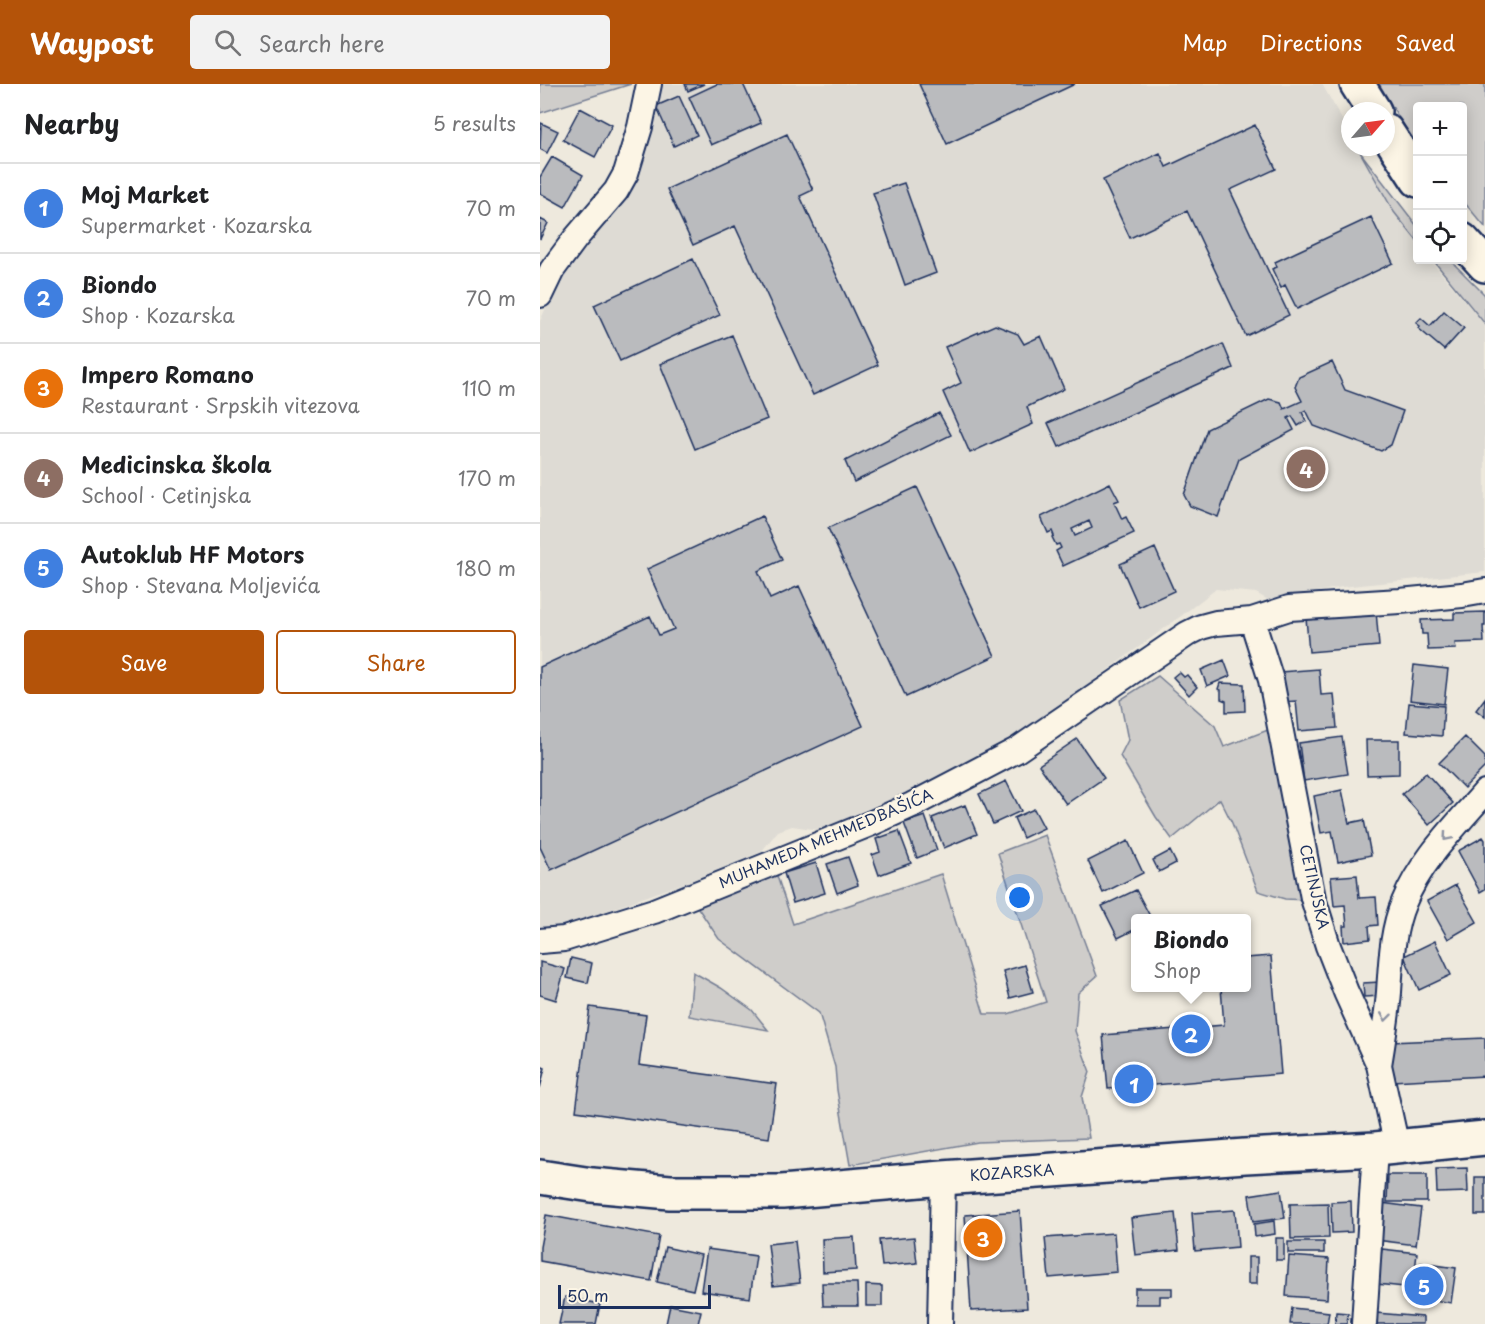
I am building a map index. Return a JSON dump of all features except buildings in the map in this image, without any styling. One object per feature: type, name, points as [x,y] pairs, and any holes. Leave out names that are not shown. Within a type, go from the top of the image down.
[{"type":"main road","points":[[1357,84],[1368,102]]},
{"type":"main road","points":[[1395,145],[1413,172]]},
{"type":"main road","points":[[1467,245],[1485,265]]},
{"type":"main road","name":"KOZARSKA","points":[[541,1183],[670,1192],[766,1192],[1245,1156],[1386,1148],[1485,1138]]},
{"type":"street","points":[[540,296],[552,270],[616,191],[626,173],[640,127],[649,84]]},
{"type":"street","name":"MUHAMEDA MEHMEDBAŠIĆA","points":[[540,941],[564,939],[654,911],[872,823],[942,790],[1017,750],[1187,634],[1201,627],[1216,623],[1252,620],[1289,608],[1461,595],[1485,591]]},
{"type":"street","name":"CETINJSKA","points":[[1252,620],[1271,680],[1313,898],[1346,992],[1379,1065],[1386,1148],[1364,1324]]},
{"type":"street","points":[[1379,1065],[1389,994],[1391,958],[1403,904],[1435,850],[1485,792]]},
{"type":"street","points":[[940,1324],[943,1178]]},
{"type":"shaded area","points":[[540,84],[631,84],[540,113]]},
{"type":"shaded area","points":[[659,84],[1322,84],[1341,118],[1341,156],[1362,156],[1394,212],[1413,238],[1413,264],[1433,264],[1485,325],[1485,572],[1342,587],[1286,598],[1273,603],[1256,593],[1216,589],[1094,680],[1032,730],[934,781],[826,831],[792,826],[778,831],[761,852],[695,879],[567,925],[540,928],[540,321],[559,279]]},
{"type":"shaded area","points":[[1379,84],[1485,84],[1485,227],[1467,206],[1467,102],[1413,102],[1413,142],[1395,111],[1395,102],[1390,102]]},
{"type":"shaded area","points":[[1362,156],[1413,221],[1413,236],[1394,212]]},
{"type":"shaded area","points":[[1436,264],[1454,264],[1485,295],[1485,324]]},
{"type":"shaded area","points":[[1158,676],[1215,726],[1224,747],[1273,728],[1307,900],[1285,899],[1258,891],[1232,823],[1220,799],[1172,839],[1156,817],[1120,756],[1128,740],[1120,700]]},
{"type":"shaded area","points":[[1045,835],[1097,976],[1078,993],[1075,1031],[1090,1072],[1082,1097],[1089,1138],[978,1142],[850,1165],[835,1067],[819,1013],[719,939],[696,905],[775,870],[793,924],[941,874],[984,1014],[1008,1014],[1046,1002],[998,853]]},
{"type":"shaded area","points":[[693,972],[752,1010],[768,1030],[689,1016]]},
{"type":"place","name":"Medicinska škola","points":[[1306,469]]},
{"type":"place","name":"Biondo","points":[[1191,1034]]},
{"type":"place","name":"Moj Market","points":[[1134,1084]]},
{"type":"place","name":"Impero Romano","points":[[983,1238]]},
{"type":"place","name":"Autoklub HF Motors","points":[[1424,1286]]}]
